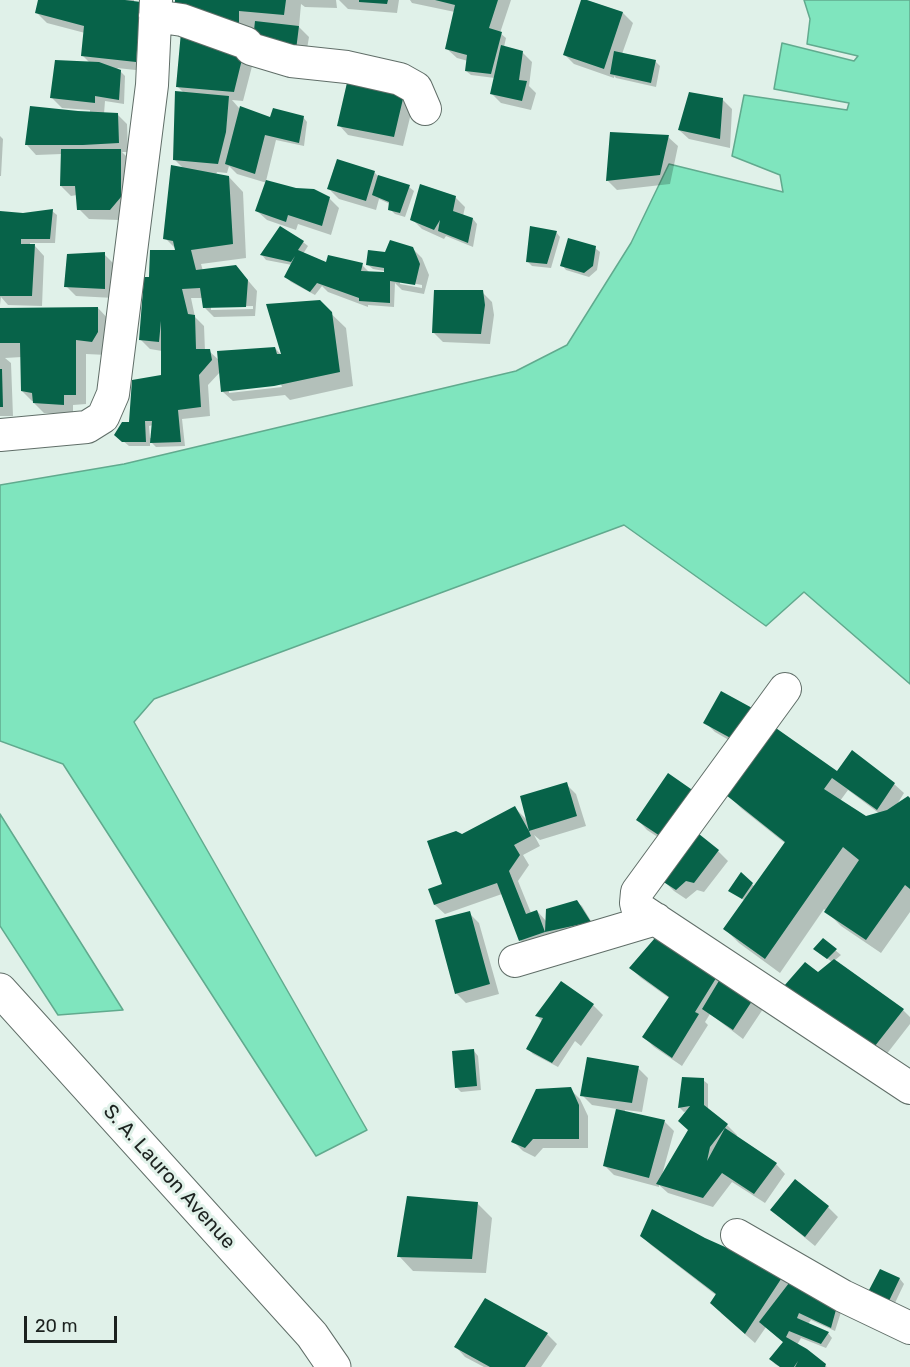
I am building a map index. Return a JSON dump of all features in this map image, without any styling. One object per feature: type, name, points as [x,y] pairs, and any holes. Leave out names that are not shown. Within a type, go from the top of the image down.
[{"type":"highway","name":"S. A. Lauron Avenue","points":[[0,990],[312,1335],[334,1367]]},
{"type":"street","points":[[0,435],[87,427],[103,417],[113,394],[152,85],[155,8],[246,43],[251,49],[291,61],[347,67],[400,79],[416,88],[425,109]]},
{"type":"street","points":[[785,689],[637,892],[637,907],[910,1088]]},
{"type":"street","points":[[515,961],[656,919]]},
{"type":"street","points":[[736,1235],[843,1296],[910,1328]]},
{"type":"shaded area","points":[[804,0],[910,0],[910,684],[804,592],[766,626],[624,525],[154,699],[134,722],[367,1130],[316,1156],[63,764],[0,741],[0,485],[124,464],[516,371],[567,345],[631,243],[669,164],[783,192],[780,175],[732,156],[744,95],[847,110],[849,103],[774,89],[782,43],[854,61],[858,56],[807,44],[810,19]]},
{"type":"shaded area","points":[[0,814],[123,1010],[58,1015],[0,926]]},
{"type":"building","points":[[38,0],[141,2],[136,62],[81,56],[84,26],[35,13]]},
{"type":"building","points":[[175,0],[286,0],[284,15],[239,11],[239,33],[175,5]]},
{"type":"building","points":[[359,0],[388,0],[387,4],[359,2]]},
{"type":"building","points":[[435,0],[498,0],[489,28],[502,32],[491,74],[465,71],[467,55],[445,49],[455,5]]},
{"type":"building","points":[[581,0],[623,12],[604,69],[563,55]]},
{"type":"building","points":[[182,21],[246,43],[234,92],[176,87]]},
{"type":"building","points":[[255,21],[299,26],[295,58],[252,49]]},
{"type":"building","points":[[501,45],[523,51],[519,80],[527,81],[522,101],[490,94]]},
{"type":"building","points":[[614,51],[656,60],[651,83],[610,74]]},
{"type":"building","points":[[55,60],[99,62],[121,70],[119,100],[95,96],[95,103],[50,98]]},
{"type":"building","points":[[349,74],[406,86],[394,137],[337,126]]},
{"type":"building","points":[[175,91],[229,96],[226,132],[218,164],[173,160]]},
{"type":"building","points":[[689,92],[723,98],[720,139],[678,130]]},
{"type":"building","points":[[30,106],[118,113],[119,143],[25,145]]},
{"type":"building","points":[[240,106],[270,117],[273,108],[304,116],[299,143],[265,135],[255,174],[225,164]]},
{"type":"building","points":[[610,132],[669,135],[660,175],[606,181]]},
{"type":"building","points":[[61,149],[121,149],[121,197],[110,210],[77,210],[75,186],[60,186]]},
{"type":"building","points":[[337,159],[375,171],[366,201],[327,189]]},
{"type":"building","points":[[171,165],[229,176],[233,244],[191,250],[196,270],[236,265],[248,280],[246,307],[203,308],[200,288],[182,289],[188,314],[195,315],[196,349],[210,349],[212,360],[199,375],[201,407],[178,410],[181,442],[150,443],[152,421],[145,421],[146,442],[122,442],[114,435],[122,422],[129,422],[132,380],[161,375],[161,321],[159,342],[139,340],[144,277],[149,277],[150,250],[175,250],[173,241],[163,239]]},
{"type":"building","points":[[378,175],[410,185],[400,213],[388,210],[389,202],[372,195]]},
{"type":"building","points":[[266,180],[296,188],[314,189],[330,197],[322,226],[288,215],[286,222],[255,211]]},
{"type":"building","points":[[420,184],[456,196],[453,211],[473,218],[468,243],[438,231],[440,220],[434,230],[410,220]]},
{"type":"building","points":[[53,209],[50,239],[21,239],[21,244],[35,244],[32,296],[0,296],[0,211],[23,213]]},
{"type":"building","points":[[280,226],[304,241],[298,250],[326,262],[328,255],[363,263],[361,271],[384,272],[384,268],[366,265],[368,250],[385,252],[390,240],[413,247],[420,264],[415,285],[390,281],[390,303],[359,301],[359,298],[317,283],[310,292],[284,277],[295,256],[291,262],[260,255]]},
{"type":"building","points":[[530,226],[557,231],[547,264],[526,262]]},
{"type":"building","points":[[568,238],[596,246],[593,266],[584,273],[560,266]]},
{"type":"building","points":[[105,252],[105,289],[64,287],[67,254]]},
{"type":"building","points":[[434,290],[483,290],[485,305],[481,334],[432,333]]},
{"type":"building","points":[[320,300],[332,312],[340,372],[274,386],[221,392],[217,351],[275,347],[277,354],[281,354],[266,304]]},
{"type":"building","points":[[98,307],[98,332],[92,342],[76,340],[76,395],[64,395],[64,405],[33,403],[32,393],[21,391],[20,343],[0,343],[0,308]]},
{"type":"building","points":[[0,369],[2,369],[3,407],[0,407]]},
{"type":"building","points":[[721,691],[754,709],[736,741],[703,723]]},
{"type":"building","points":[[773,726],[837,771],[852,750],[895,783],[877,810],[832,778],[824,789],[866,816],[887,810],[908,796],[910,798],[910,889],[905,885],[866,940],[824,912],[859,860],[843,847],[765,959],[723,929],[785,842],[726,795]]},
{"type":"building","points":[[668,773],[701,796],[669,842],[636,820]]},
{"type":"building","points":[[567,782],[577,816],[529,831],[520,796]]},
{"type":"building","points":[[515,806],[531,836],[514,845],[520,855],[509,871],[526,914],[537,910],[545,932],[519,941],[497,883],[434,905],[428,889],[442,884],[427,841],[456,831],[462,834]]},
{"type":"building","points":[[699,834],[719,850],[694,883],[686,881],[676,890],[662,881]]},
{"type":"building","points":[[741,872],[753,883],[742,899],[728,891]]},
{"type":"building","points":[[577,900],[591,922],[545,932],[546,909]]},
{"type":"building","points":[[470,911],[490,984],[455,994],[435,920]]},
{"type":"building","points":[[661,931],[718,975],[695,1012],[699,1014],[672,1058],[642,1037],[669,997],[629,968]]},
{"type":"building","points":[[823,938],[837,949],[827,959],[813,949]]},
{"type":"building","points":[[834,959],[904,1009],[871,1051],[784,986],[805,962],[818,972]]},
{"type":"building","points":[[723,974],[756,995],[733,1030],[702,1009]]},
{"type":"building","points":[[561,981],[594,1004],[552,1063],[526,1049],[543,1018],[535,1016]]},
{"type":"building","points":[[474,1049],[477,1086],[455,1088],[452,1051]]},
{"type":"building","points":[[587,1057],[639,1066],[632,1103],[580,1096]]},
{"type":"building","points":[[682,1077],[704,1078],[704,1105],[728,1124],[710,1147],[707,1161],[725,1128],[777,1163],[754,1194],[722,1173],[703,1198],[656,1184],[688,1130],[678,1121],[690,1106],[678,1108]]},
{"type":"building","points":[[571,1087],[579,1105],[579,1139],[533,1139],[525,1148],[511,1142],[536,1089]]},
{"type":"building","points":[[616,1109],[665,1120],[649,1178],[603,1166]]},
{"type":"building","points":[[795,1179],[829,1206],[805,1237],[770,1210]]},
{"type":"building","points":[[407,1196],[478,1202],[472,1259],[397,1257]]},
{"type":"building","points":[[652,1209],[783,1276],[745,1334],[710,1303],[716,1294],[640,1236]]},
{"type":"building","points":[[880,1269],[900,1278],[889,1301],[869,1290]]},
{"type":"building","points":[[789,1283],[837,1306],[831,1328],[799,1313],[797,1318],[829,1332],[821,1344],[789,1331],[786,1337],[807,1349],[826,1364],[825,1367],[795,1367],[798,1361],[794,1367],[780,1367],[769,1359],[783,1342],[759,1322]]},
{"type":"building","points":[[485,1298],[548,1333],[525,1367],[490,1367],[454,1347]]}]
